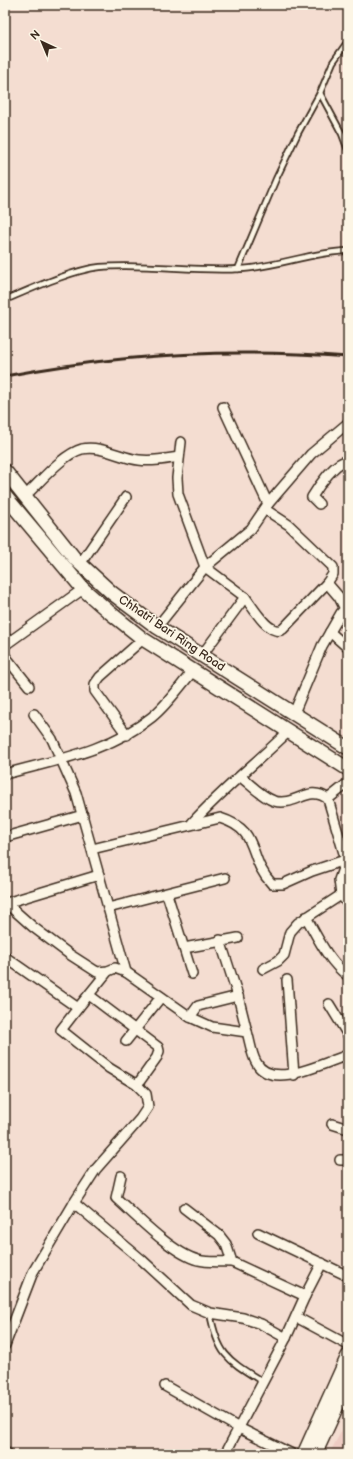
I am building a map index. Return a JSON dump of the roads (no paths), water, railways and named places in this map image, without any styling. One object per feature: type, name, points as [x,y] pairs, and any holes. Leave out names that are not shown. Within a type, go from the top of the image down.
[{"type":"main road","name":"Chhatri Bari Ring Road","points":[[5,471],[80,564],[112,593],[157,626],[348,748]]},
{"type":"main road","points":[[5,496],[83,589],[143,639],[348,769]]},
{"type":"main road","points":[[304,1454],[348,1356]]},
{"type":"main road","points":[[315,1454],[348,1382]]},
{"type":"street","points":[[181,442],[177,478],[178,494],[205,567],[245,597],[263,621],[274,631],[279,632],[327,583],[333,574],[333,567],[285,521],[267,507],[223,408]]},
{"type":"street","points":[[157,626],[205,567],[251,529],[267,507],[311,454],[348,423]]},
{"type":"street","points":[[25,496],[59,464],[81,450],[93,448],[123,458],[141,461],[179,456]]},
{"type":"street","points":[[319,504],[312,497],[321,481],[340,463],[348,461]]},
{"type":"street","points":[[80,564],[126,497]]},
{"type":"street","points":[[294,713],[315,661],[341,613],[346,610],[339,597],[327,583]]},
{"type":"street","points":[[5,645],[83,589]]},
{"type":"street","points":[[202,655],[245,597]]},
{"type":"street","points":[[330,632],[348,648]]},
{"type":"street","points":[[127,735],[95,691],[95,684],[100,677],[143,639]]},
{"type":"street","points":[[5,656],[29,686]]},
{"type":"street","points":[[5,774],[102,747],[127,735],[154,716],[194,671]]},
{"type":"street","points":[[34,714],[52,739],[72,781],[83,815],[126,972]]},
{"type":"street","points":[[192,823],[222,792],[241,777],[289,731]]},
{"type":"street","points":[[241,777],[264,796],[275,801],[292,801],[312,792],[321,794],[328,799],[347,859],[339,880],[341,895],[348,904]]},
{"type":"street","points":[[328,799],[348,784]]},
{"type":"street","points":[[5,837],[83,815]]},
{"type":"street","points":[[92,849],[192,823],[220,818],[234,822],[243,829],[250,838],[262,874],[272,884],[282,884],[312,871],[347,859]]},
{"type":"street","points":[[5,905],[99,876]]},
{"type":"street","points":[[108,908],[225,878]]},
{"type":"street","points":[[167,894],[192,974]]},
{"type":"street","points":[[263,969],[278,961],[284,955],[290,932],[298,923],[341,895]]},
{"type":"street","points":[[5,905],[69,954],[97,972],[108,971],[115,968],[126,972],[190,1017],[212,1027],[247,1032]]},
{"type":"street","points":[[306,917],[323,949],[332,961],[348,976]]},
{"type":"street","points":[[184,948],[220,940],[238,938]]},
{"type":"street","points":[[220,940],[238,996],[256,1062],[263,1070],[271,1073],[294,1075],[348,1055]]},
{"type":"street","points":[[5,957],[78,1008]]},
{"type":"street","points":[[5,1345],[33,1272],[74,1203],[96,1169],[140,1120],[148,1107],[146,1094],[137,1085],[109,1068],[61,1030],[108,971]]},
{"type":"street","points":[[287,980],[294,1075]]},
{"type":"street","points":[[89,995],[155,1044],[160,1051],[137,1085]]},
{"type":"street","points":[[190,1017],[198,1006],[238,996]]},
{"type":"street","points":[[126,1041],[161,997]]},
{"type":"street","points":[[329,1004],[348,1035]]},
{"type":"street","points":[[332,1124],[348,1129]]},
{"type":"street","points":[[122,1176],[116,1198],[161,1237],[184,1254],[199,1260],[232,1262],[305,1296]]},
{"type":"street","points":[[74,1203],[131,1251],[191,1305],[210,1313],[243,1318],[261,1324],[286,1338]]},
{"type":"street","points":[[184,1208],[219,1235],[226,1244],[232,1262]]},
{"type":"street","points":[[258,1233],[348,1276]]},
{"type":"street","points":[[225,1454],[286,1338],[322,1263]]},
{"type":"street","points":[[296,1317],[348,1345]]},
{"type":"street","points":[[165,1386],[239,1428],[292,1454]]},
{"type":"lane","points":[[238,269],[276,179],[320,93],[333,62],[348,41]]},
{"type":"lane","points":[[320,93],[342,134],[348,150]]},
{"type":"lane","points":[[5,300],[60,278],[99,267],[238,269],[265,267],[332,251],[348,250]]},
{"type":"lane","points":[[210,1313],[217,1341],[225,1356],[263,1382]]},
{"type":"railway","points":[[5,376],[90,362],[176,355],[262,353],[348,357]]}]
